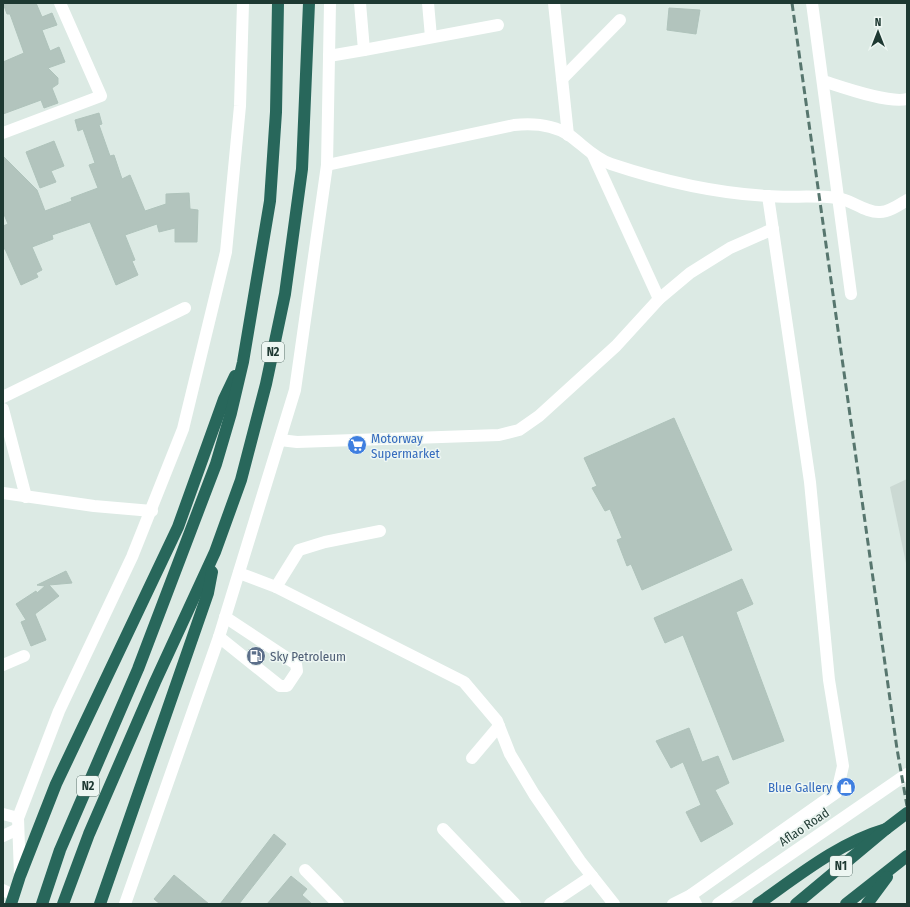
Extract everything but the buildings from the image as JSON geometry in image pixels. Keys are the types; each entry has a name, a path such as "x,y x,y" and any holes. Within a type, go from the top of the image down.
{"highway":[{"name":"N2","path":"42,904 60,850 138,669 216,464 244,362 270,201 276,112 278,3"},
{"name":"N2","path":"63,904 89,834 155,682 216,552 243,473 266,384 285,294 302,169 309,3"},
{"path":"9,896 20,876 56,784 178,527 224,400 232,381 244,362"},
{"path":"100,904 208,593 216,552"},
{"name":"N1","path":"796,904 886,828 907,813"},
{"path":"758,904 827,856 865,835 886,828"},
{"name":"N1","path":"846,904 907,856"},
{"path":"867,904 896,864"}],"street":[{"path":"3,133 101,96 60,3"},
{"path":"20,876 18,824 59,711 132,557 183,429 226,252 240,106 243,3"},
{"path":"125,904 219,637 295,390 327,165 330,3"},
{"path":"360,3 364,50"},
{"path":"428,3 431,37"},
{"path":"554,3 568,135"},
{"path":"812,3 851,294"},
{"path":"562,79 620,20"},
{"path":"329,56 498,25"},
{"path":"823,81 883,98 902,101 907,99"},
{"path":"327,165 514,125 533,123 554,127 568,135 593,155 609,163 658,179 724,192 768,196 838,198 878,212 886,211 907,200"},
{"path":"593,155 659,299"},
{"path":"673,904 693,899 837,792 843,766 829,680 806,448 768,196"},
{"path":"280,440 296,442 499,435 519,430 539,416 616,346 659,299 696,269 730,248 773,229"},
{"path":"3,397 186,308"},
{"path":"3,409 26,497"},
{"path":"3,493 26,497 152,510"},
{"path":"276,587 299,550 325,542 380,531"},
{"path":"239,573 276,587 464,682 497,721 510,754 534,794 592,876 614,904"},
{"path":"219,637 280,686 287,686 297,671 296,664 225,617"},
{"path":"3,665 24,656"},
{"path":"472,758 499,726"},
{"name":"Aflao Road","path":"718,904 907,774"},
{"path":"3,814 18,824"},
{"path":"3,836 18,824"},
{"path":"443,829 515,904"},
{"path":"305,870 338,904"},
{"path":"550,904 592,876"}],"shaded area":[{"path":"907,479 907,568 890,487"}],"railway":[{"path":"792,3 897,749 907,806"}],"place":[{"name":"Motorway Supermarket","path":"357,445"},
{"name":"Sky Petroleum","path":"256,656"},
{"name":"Blue Gallery","path":"846,787"}]}
